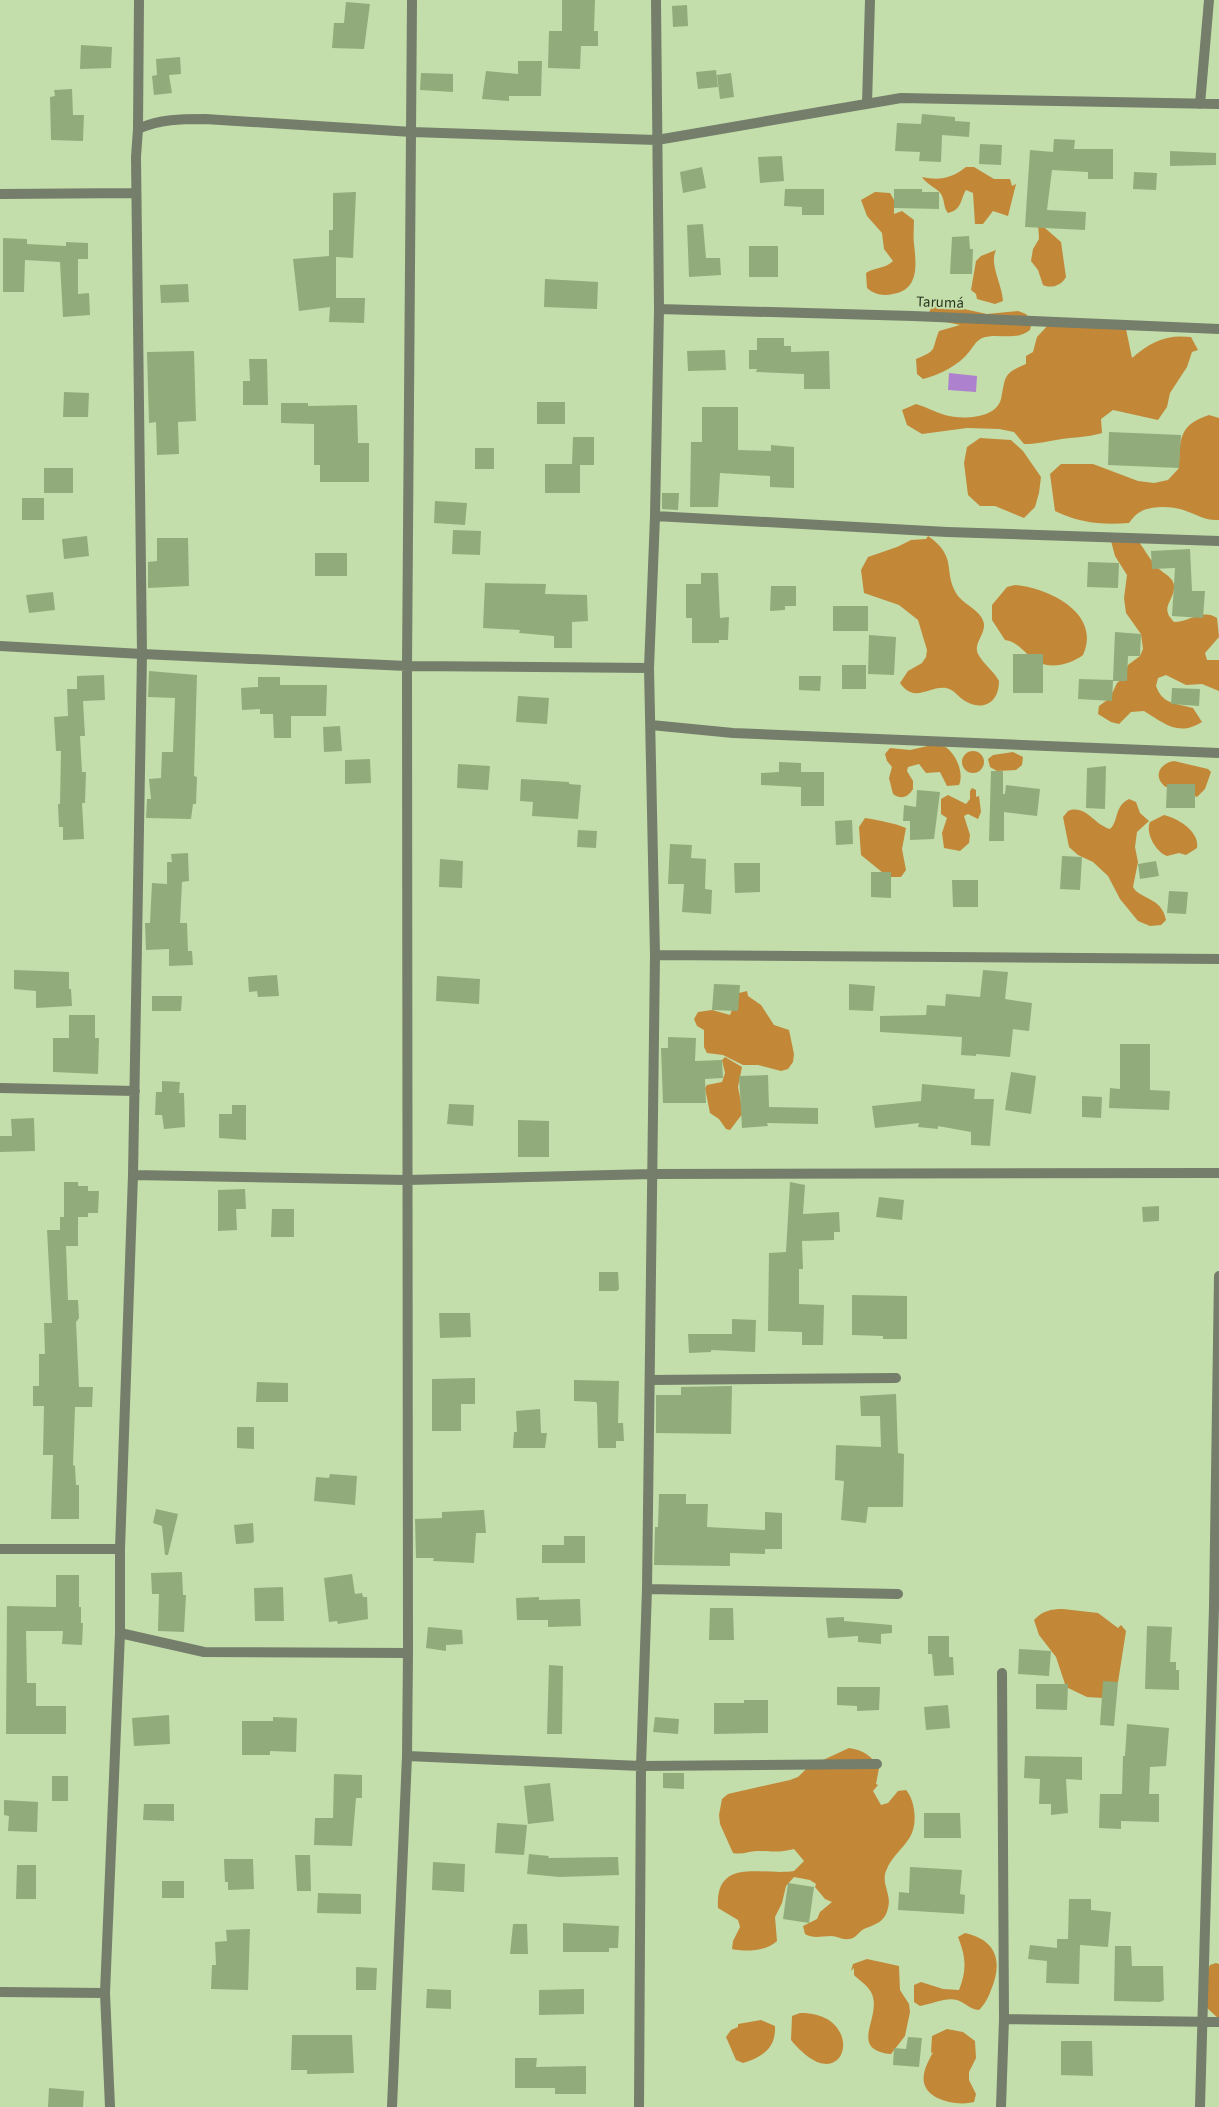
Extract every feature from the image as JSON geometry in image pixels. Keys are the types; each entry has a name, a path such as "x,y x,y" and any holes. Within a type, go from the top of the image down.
{"street":[{"path":"110,2107 105,1993 120,1632 120,1549 133,1175 142,654 136,194 140,0"},
{"path":"392,2107 407,1756 408,1653 407,666 412,0"},
{"path":"639,2107 641,1766 650,1380 655,955 652,725 649,668 655,516 659,309 656,0"},
{"path":"867,104 870,0"},
{"path":"1200,104 1209,0"},
{"path":"138,129 152,122 173,119 205,119 412,132 657,140 901,98 1219,104"},
{"path":"0,194 136,194"},
{"name":"Tarumá","path":"659,309 903,316 1219,329"},
{"path":"655,516 947,532 1219,541"},
{"path":"0,646 407,666 649,668"},
{"path":"652,725 733,733 1219,753"},
{"path":"655,955 1219,959"},
{"path":"0,1088 135,1091"},
{"path":"133,1175 407,1180 652,1174 1219,1173"},
{"path":"1200,2107 1216,1607 1219,1276"},
{"path":"650,1380 896,1378"},
{"path":"0,1548 120,1549"},
{"path":"646,1589 898,1594"},
{"path":"120,1632 204,1652 408,1653"},
{"path":"1001,2107 1004,2019 1002,1673"},
{"path":"407,1756 641,1766 876,1764"},
{"path":"0,1992 105,1993"},
{"path":"1004,2019 1219,2022"}],"shaded area":[{"path":"966,167 974,167 994,179 1010,179 1012,186 1016,184 1008,216 993,211 983,224 975,224 973,193 966,190 956,210 948,213 941,194 922,177 946,178"},
{"path":"875,192 890,193 894,200 894,214 902,211 914,220 915,267 912,281 902,291 889,295 876,294 867,288 866,273 893,261 884,249 882,233 867,216 861,200"},
{"path":"1038,222 1061,242 1066,277 1056,286 1043,285 1038,270 1031,261 1033,249 1039,239"},
{"path":"996,250 994,261 1003,301 995,304 977,299 976,294 971,290 976,261 981,256"},
{"path":"941,304 987,314 1018,311 1026,314 1032,322 1030,330 1024,334 982,338 965,357 954,365 936,375 923,379 917,374 916,359 928,354 933,349 939,331 960,325 932,319 929,312 933,305"},
{"path":"1050,323 1126,329 1132,358 1159,340 1182,336 1191,337 1198,350 1192,352 1187,367 1170,393 1167,407 1158,420 1113,410 1101,419 1102,433 1085,437 1024,444 1014,432 999,429 967,428 922,434 907,425 902,410 916,404 952,417 977,416 992,411 998,406 1001,399 1006,377 1026,364 1026,356 1033,352 1037,337"},
{"path":"949,373 977,376 976,392 948,390"},
{"path":"1209,415 1219,418 1219,520 1206,519 1181,509 1169,507 1150,508 1137,514 1129,523 1119,524 1082,521 1055,511 1050,474 1061,464 1093,464 1138,481 1154,483 1168,480 1179,468 1181,442 1186,429 1199,419"},
{"path":"980,438 1011,440 1023,451 1041,477 1035,507 1024,518 995,506 980,506 968,495 964,463 967,447"},
{"path":"928,536 947,557 952,585 956,593 983,619 984,628 977,647 978,654 999,681 996,695 989,703 984,705 972,704 946,688 922,693 911,692 906,689 900,683 908,671 922,663 926,657 927,650 918,620 899,605 864,593 861,570 868,557 911,540 926,539"},
{"path":"1111,541 1139,542 1155,565 1173,581 1173,594 1167,609 1174,622 1206,614 1217,618 1219,637 1205,653 1207,660 1219,660 1219,691 1202,684 1186,685 1166,675 1158,678 1156,686 1162,697 1166,700 1193,708 1202,722 1186,728 1172,727 1144,711 1131,712 1119,724 1111,722 1098,714 1099,706 1110,698 1117,683 1123,678 1128,665 1140,656 1143,649 1141,634 1126,613 1124,598 1127,575 1115,556"},
{"path":"1015,585 1042,591 1056,597 1079,615 1085,627 1087,640 1083,655 1073,661 1060,665 1042,664 1014,643 1005,640 992,620 992,605 1007,587"},
{"path":"940,745 951,751 959,765 961,776 959,785 947,786 940,772 926,773 919,764 908,767 907,771 913,781 911,792 907,796 902,797 893,794 889,778 892,767 887,761 885,754 890,748 910,750"},
{"path":"973,751 981,754 984,762 981,770 973,773 965,770 962,762 965,754"},
{"path":"1013,752 1023,757 1022,765 1016,770 997,771 990,767 988,759 993,755"},
{"path":"1174,761 1208,769 1211,772 1205,789 1197,797 1174,785 1166,787 1159,779 1162,767"},
{"path":"972,788 976,790 976,797 979,796 981,812 978,819 968,814 964,816 970,835 969,843 960,851 944,848 942,833 947,818 941,814 941,799 948,795 966,804 970,799"},
{"path":"1129,799 1136,802 1140,813 1149,821 1137,832 1135,847 1138,862 1133,887 1164,912 1166,920 1161,925 1150,926 1138,921 1120,899 1108,876 1093,862 1078,855 1069,847 1063,817 1068,811 1080,810 1099,824 1110,829 1115,822 1119,809"},
{"path":"1164,815 1181,822 1191,831 1195,836 1197,848 1186,855 1179,853 1167,856 1159,851 1150,837 1149,826 1150,822"},
{"path":"865,818 906,828 902,849 906,870 901,877 888,877 861,855 859,827"},
{"path":"747,991 748,996 761,1005 774,1025 789,1030 794,1054 793,1062 788,1069 781,1071 758,1065 743,1065 723,1055 707,1053 704,1047 704,1030 697,1026 694,1019 698,1012 712,1010 730,1015 739,993"},
{"path":"725,1057 742,1067 738,1087 743,1113 730,1130 726,1129 719,1119 710,1113 705,1088 707,1085 722,1082 725,1073 722,1060"},
{"path":"1063,1609 1098,1613 1118,1628 1121,1625 1126,1631 1118,1682 1103,1698 1087,1697 1066,1687 1056,1657 1039,1635 1034,1620 1040,1614 1047,1611"},
{"path":"849,1748 867,1754 879,1768 876,1784 878,1785 873,1791 881,1805 888,1803 898,1791 906,1790 912,1800 915,1819 912,1832 886,1871 885,1880 889,1899 887,1913 879,1922 864,1929 852,1938 808,1936 805,1934 803,1926 817,1919 820,1912 832,1902 825,1899 815,1887 816,1884 810,1880 794,1877 786,1886 782,1903 775,1917 777,1941 768,1947 756,1950 732,1949 733,1941 740,1927 738,1920 718,1908 719,1892 724,1881 732,1875 743,1872 794,1871 804,1861 794,1849 733,1853 720,1824 719,1815 722,1799 728,1794 798,1777 808,1767"},
{"path":"965,1933 976,1936 984,1941 994,1954 996,1962 995,1980 989,1996 983,2005 979,2010 953,1999 920,2006 914,2002 914,1985 921,1982 943,1989 959,1990 964,1964 963,1951 958,1937"},
{"path":"867,1959 899,1966 900,1990 909,2004 910,2012 905,2036 891,2054 878,2051 871,2046 868,2039 874,2001 869,1989 854,1975 854,1968 851,1971 853,1964"},
{"path":"1219,1964 1219,2019 1206,2007 1206,1973 1210,1965"},
{"path":"800,2013 822,2017 836,2026 842,2039 842,2051 836,2061 825,2064 810,2058 791,2040 792,2016"},
{"path":"761,2020 775,2026 775,2034 771,2046 757,2058 750,2061 743,2063 736,2060 726,2037 731,2030 738,2027 738,2024"},
{"path":"947,2029 963,2032 975,2041 976,2058 969,2072 969,2080 976,2094 974,2102 958,2103 940,2099 927,2090 924,2083 924,2074 933,2052 931,2053 932,2036"}],"building":[{"path":"562,0 595,0 594,31 598,31 598,46 581,46 580,69 548,68 549,31 562,31"},
{"path":"346,2 370,4 364,49 332,48 334,23 344,23"},
{"path":"687,5 688,26 673,27 672,6"},
{"path":"81,45 112,47 111,68 80,69"},
{"path":"180,57 181,74 169,75 172,93 154,95 152,76 157,75 156,59"},
{"path":"518,61 542,61 541,96 509,96 509,101 482,99 486,71 518,74"},
{"path":"716,70 718,87 698,89 696,72"},
{"path":"421,73 453,74 453,92 420,90"},
{"path":"731,73 734,97 720,99 717,75"},
{"path":"72,89 73,115 84,115 83,141 51,140 50,97 55,96 54,90"},
{"path":"922,114 955,117 955,121 970,122 969,137 942,135 941,162 919,161 920,152 895,151 897,123 921,124"},
{"path":"1054,139 1075,140 1074,149 1113,149 1113,179 1088,179 1088,172 1052,170 1047,210 1086,212 1085,230 1025,227 1030,150 1053,152"},
{"path":"980,144 1002,145 1001,165 979,164"},
{"path":"1170,151 1216,153 1216,165 1170,166"},
{"path":"782,156 784,181 760,183 758,157"},
{"path":"702,167 706,188 683,193 680,172"},
{"path":"1134,172 1157,173 1156,190 1133,189"},
{"path":"785,189 824,189 824,215 802,215 802,207 784,206"},
{"path":"894,189 922,189 922,192 939,192 939,209 894,208"},
{"path":"356,192 353,258 336,257 336,298 365,298 364,323 329,322 330,307 299,311 293,259 329,256 329,230 333,230 333,193"},
{"path":"703,224 706,258 720,258 721,275 689,277 687,225"},
{"path":"969,236 970,249 973,249 972,274 950,274 952,237"},
{"path":"3,238 27,239 27,244 66,246 66,242 88,243 88,259 78,259 78,294 89,293 90,315 63,317 60,262 25,260 24,292 3,292"},
{"path":"749,246 778,246 778,277 749,277"},
{"path":"545,279 598,282 597,309 544,307"},
{"path":"188,284 189,302 161,303 160,285"},
{"path":"757,338 784,338 784,346 791,346 791,352 829,351 830,389 804,389 804,374 756,372 757,369 749,369 749,350 757,350"},
{"path":"725,350 726,370 688,371 687,351"},
{"path":"194,351 196,421 178,422 179,454 157,455 156,422 149,423 147,352"},
{"path":"249,359 267,359 268,405 243,405 243,381 250,381"},
{"path":"64,392 89,393 88,417 63,417"},
{"path":"537,402 565,402 565,424 537,424"},
{"path":"281,403 308,403 308,406 357,405 358,443 369,443 369,482 320,482 320,465 314,465 314,424 281,423"},
{"path":"702,407 738,407 738,450 771,451 771,445 794,447 794,488 770,487 770,476 720,473 718,507 690,507 691,442 702,442"},
{"path":"1109,432 1181,435 1179,468 1108,465"},
{"path":"573,437 594,437 594,465 580,465 580,493 545,493 545,464 572,464"},
{"path":"475,448 494,448 494,469 475,469"},
{"path":"44,468 73,468 73,493 44,493"},
{"path":"662,493 679,493 678,510 662,509"},
{"path":"22,498 44,498 44,520 22,520"},
{"path":"435,501 467,503 465,525 434,523"},
{"path":"453,530 481,531 480,555 452,554"},
{"path":"87,536 89,556 64,559 62,539"},
{"path":"157,538 188,538 189,586 148,588 148,562 157,561"},
{"path":"1190,549 1192,591 1205,591 1203,618 1172,616 1175,568 1152,569 1151,551"},
{"path":"315,553 347,553 347,576 315,576"},
{"path":"1088,562 1119,563 1118,588 1087,587"},
{"path":"701,573 718,573 720,618 729,617 728,640 719,640 719,643 692,643 692,618 686,618 686,584 701,584"},
{"path":"485,583 546,584 545,594 587,595 588,621 572,622 572,648 554,648 554,636 519,633 520,630 483,628"},
{"path":"771,586 796,586 796,606 785,606 785,610 770,611"},
{"path":"53,592 55,610 29,613 26,595"},
{"path":"833,606 868,606 868,631 833,631"},
{"path":"1115,632 1141,634 1140,656 1128,656 1127,681 1113,681 1112,701 1078,699 1079,679 1113,680"},
{"path":"869,635 896,637 894,675 868,674"},
{"path":"1013,654 1043,654 1043,693 1013,693"},
{"path":"842,665 866,665 866,689 842,689"},
{"path":"149,671 197,675 194,776 197,777 196,804 193,804 191,819 146,818 147,799 151,799 149,779 161,778 162,752 173,752 175,698 148,697"},
{"path":"104,675 105,700 83,701 85,736 80,736 82,772 86,772 85,803 82,803 84,839 63,840 63,827 59,827 58,804 60,804 61,751 56,751 54,717 68,716 67,689 77,689 77,676"},
{"path":"799,676 821,676 820,691 799,690"},
{"path":"258,677 280,677 280,685 327,685 326,716 291,716 291,738 274,738 273,714 260,714 260,709 242,710 241,688 258,687"},
{"path":"1172,688 1200,689 1199,706 1171,704"},
{"path":"518,696 549,698 547,724 516,722"},
{"path":"340,726 342,751 324,752 323,727"},
{"path":"370,759 371,783 345,784 345,760"},
{"path":"779,762 801,763 801,772 824,772 824,806 801,806 801,787 761,785 761,773 779,772"},
{"path":"458,764 490,766 488,790 457,788"},
{"path":"1106,766 1105,809 1086,808 1087,768"},
{"path":"991,771 1003,771 1003,794 1005,794 1006,785 1040,789 1037,816 1004,812 1004,841 989,841"},
{"path":"521,779 569,782 569,784 581,785 578,819 532,816 533,802 520,801"},
{"path":"1167,784 1195,784 1195,808 1166,808"},
{"path":"917,790 940,792 934,839 910,840 910,821 903,821 904,805 916,807"},
{"path":"852,820 853,844 836,845 835,821"},
{"path":"578,830 597,831 596,848 577,847"},
{"path":"670,844 692,845 691,858 706,859 705,889 712,890 711,914 682,912 684,884 668,884"},
{"path":"188,853 189,881 182,882 180,923 187,923 188,951 192,951 193,965 169,966 169,949 146,950 145,923 150,923 152,883 167,884 167,862 172,862 171,854"},
{"path":"1062,856 1082,857 1080,890 1060,889"},
{"path":"440,859 463,861 462,888 439,887"},
{"path":"1156,861 1159,876 1140,879 1138,864"},
{"path":"734,863 760,863 760,892 735,893"},
{"path":"871,872 891,872 891,898 871,897"},
{"path":"952,880 978,880 978,907 953,907"},
{"path":"1169,891 1188,892 1186,914 1167,913"},
{"path":"14,970 69,972 72,1006 36,1008 36,991 14,989"},
{"path":"983,970 1008,972 1005,999 1032,1003 1029,1031 1013,1029 1010,1057 976,1054 976,1056 961,1055 962,1037 880,1032 880,1016 926,1015 927,1005 945,1006 946,994 980,997"},
{"path":"277,975 279,996 258,997 257,991 249,992 248,977"},
{"path":"437,976 480,979 479,1004 436,1001"},
{"path":"714,984 740,985 738,1011 712,1010"},
{"path":"849,984 875,986 873,1011 849,1010"},
{"path":"152,996 182,996 181,1011 152,1011"},
{"path":"69,1015 95,1015 95,1038 99,1038 98,1074 53,1072 53,1038 69,1038"},
{"path":"668,1037 696,1038 695,1061 722,1060 723,1078 705,1079 706,1103 663,1103 661,1048 668,1048"},
{"path":"1120,1044 1150,1044 1150,1090 1170,1091 1169,1110 1109,1108 1110,1088 1120,1089"},
{"path":"1011,1072 1036,1076 1031,1114 1005,1110"},
{"path":"768,1075 769,1107 818,1108 818,1124 767,1123 768,1126 742,1128 739,1076"},
{"path":"162,1081 180,1082 179,1093 184,1093 185,1127 164,1129 162,1115 155,1115 156,1092 162,1092"},
{"path":"922,1084 975,1089 974,1099 994,1099 990,1146 971,1145 971,1132 938,1126 938,1129 918,1127 919,1123 875,1128 872,1106 921,1101"},
{"path":"1082,1096 1102,1097 1101,1118 1082,1117"},
{"path":"449,1104 474,1105 473,1126 447,1124"},
{"path":"232,1105 246,1105 246,1140 219,1138 219,1114 232,1114"},
{"path":"34,1118 35,1151 0,1152 0,1136 12,1136 11,1119"},
{"path":"518,1120 549,1121 549,1157 518,1157"},
{"path":"64,1182 78,1182 78,1186 88,1186 88,1191 99,1191 98,1213 88,1213 88,1217 78,1217 78,1246 66,1246 68,1300 78,1300 79,1318 76,1322 79,1387 93,1387 92,1407 75,1407 73,1465 75,1466 76,1485 79,1485 79,1519 51,1519 53,1455 43,1455 44,1406 33,1406 33,1386 39,1386 39,1354 45,1354 44,1323 52,1323 47,1230 60,1230 60,1217 64,1217"},
{"path":"790,1182 805,1185 803,1214 839,1212 840,1232 834,1232 834,1240 802,1241 803,1269 799,1269 799,1304 824,1305 823,1345 802,1345 802,1332 768,1331 769,1253 786,1252"},
{"path":"245,1189 246,1209 236,1209 237,1230 218,1231 218,1190"},
{"path":"879,1197 904,1200 902,1220 876,1217"},
{"path":"1159,1206 1159,1221 1143,1222 1142,1207"},
{"path":"272,1209 294,1209 294,1237 271,1237"},
{"path":"599,1272 618,1272 619,1289 617,1291 599,1291"},
{"path":"852,1295 907,1296 907,1339 883,1339 883,1336 852,1335"},
{"path":"439,1313 470,1313 471,1337 440,1338"},
{"path":"732,1319 756,1320 755,1352 711,1350 711,1352 689,1353 688,1334 732,1334"},
{"path":"475,1378 475,1404 461,1404 461,1431 432,1431 432,1379"},
{"path":"574,1380 619,1381 618,1423 623,1423 624,1441 616,1441 616,1448 598,1448 597,1404 596,1402 574,1401"},
{"path":"257,1382 288,1383 288,1402 256,1402"},
{"path":"732,1386 731,1434 656,1433 656,1395 681,1395 681,1387"},
{"path":"896,1394 898,1453 904,1454 903,1507 868,1507 866,1523 841,1520 844,1481 835,1480 836,1445 881,1447 880,1416 861,1416 860,1396"},
{"path":"540,1409 541,1433 547,1433 545,1448 513,1448 514,1432 517,1432 516,1411"},
{"path":"237,1427 254,1427 254,1449 237,1448"},
{"path":"330,1474 357,1476 355,1505 314,1501 316,1477 329,1478"},
{"path":"659,1494 686,1494 686,1504 708,1504 707,1527 765,1530 765,1512 782,1513 782,1549 765,1549 765,1554 730,1553 730,1566 654,1565 655,1527 658,1527"},
{"path":"156,1509 178,1514 168,1555 165,1555 162,1526 153,1523"},
{"path":"484,1510 486,1533 476,1533 474,1563 433,1561 434,1558 416,1558 415,1519 442,1518 442,1512"},
{"path":"253,1523 254,1541 252,1543 236,1544 234,1525"},
{"path":"564,1536 585,1536 585,1563 542,1563 542,1545 564,1545"},
{"path":"182,1572 183,1595 186,1595 184,1632 158,1631 159,1594 152,1594 151,1573"},
{"path":"352,1574 355,1594 362,1593 363,1597 367,1597 368,1619 338,1624 337,1621 329,1622 324,1578"},
{"path":"56,1575 79,1575 79,1607 81,1607 81,1623 83,1623 82,1645 62,1644 63,1631 26,1631 27,1683 36,1683 36,1706 66,1706 66,1734 6,1734 7,1606 56,1607"},
{"path":"283,1587 284,1621 255,1621 254,1588"},
{"path":"539,1597 539,1600 580,1599 581,1626 548,1627 548,1620 517,1620 516,1598"},
{"path":"710,1608 733,1608 734,1640 709,1640"},
{"path":"844,1617 844,1621 892,1625 892,1633 881,1634 881,1644 858,1642 858,1636 828,1638 826,1618"},
{"path":"1147,1626 1172,1627 1170,1662 1176,1662 1176,1670 1179,1670 1179,1690 1145,1689"},
{"path":"428,1627 462,1630 463,1644 446,1645 446,1651 426,1648"},
{"path":"928,1636 949,1636 949,1657 953,1657 954,1675 934,1676 932,1654 928,1654"},
{"path":"1019,1649 1051,1651 1049,1676 1018,1674"},
{"path":"549,1665 563,1666 562,1734 547,1734"},
{"path":"1103,1681 1118,1682 1114,1726 1100,1725"},
{"path":"1036,1684 1068,1684 1067,1710 1036,1709"},
{"path":"837,1687 880,1687 879,1710 857,1711 857,1706 837,1705"},
{"path":"744,1700 768,1700 768,1733 714,1734 714,1703 744,1703"},
{"path":"948,1705 950,1728 926,1730 924,1707"},
{"path":"169,1715 170,1744 134,1746 132,1718"},
{"path":"273,1717 297,1718 296,1752 270,1751 270,1755 242,1755 242,1721 273,1721"},
{"path":"655,1717 679,1719 678,1734 653,1732"},
{"path":"1127,1724 1169,1728 1166,1766 1150,1767 1149,1794 1159,1794 1159,1822 1121,1821 1121,1829 1099,1828 1100,1794 1122,1794 1123,1756 1125,1756"},
{"path":"1025,1756 1082,1757 1082,1780 1066,1779 1068,1813 1051,1815 1051,1804 1039,1804 1040,1779 1024,1778"},
{"path":"663,1773 684,1773 684,1789 663,1788"},
{"path":"334,1774 362,1775 362,1798 356,1798 352,1846 314,1845 315,1818 333,1818"},
{"path":"52,1776 68,1776 68,1801 52,1801"},
{"path":"550,1783 554,1821 528,1824 524,1786"},
{"path":"4,1800 38,1802 37,1832 8,1831 9,1816 4,1815"},
{"path":"144,1804 174,1804 174,1821 143,1820"},
{"path":"924,1813 960,1813 961,1838 924,1838"},
{"path":"497,1823 527,1825 524,1855 495,1853"},
{"path":"529,1854 549,1856 548,1858 618,1857 619,1875 560,1877 527,1874"},
{"path":"295,1855 310,1855 311,1891 297,1891"},
{"path":"224,1859 253,1859 254,1889 228,1890 228,1882 225,1882"},
{"path":"433,1862 465,1864 464,1892 432,1890"},
{"path":"17,1865 36,1865 36,1899 16,1899"},
{"path":"910,1867 962,1870 960,1894 965,1895 964,1914 898,1910 899,1892 909,1893"},
{"path":"162,1881 184,1881 184,1898 162,1898"},
{"path":"788,1883 814,1887 809,1923 783,1919"},
{"path":"318,1893 361,1894 361,1914 317,1913"},
{"path":"1069,1899 1091,1899 1091,1910 1111,1912 1108,1947 1080,1945 1079,1984 1046,1983 1047,1961 1028,1959 1030,1945 1057,1948 1057,1939 1068,1939"},
{"path":"563,1923 619,1926 618,1948 609,1948 609,1952 563,1952"},
{"path":"513,1924 527,1924 528,1954 510,1954"},
{"path":"250,1929 248,1990 211,1989 212,1965 216,1965 215,1942 227,1941 226,1930"},
{"path":"1115,1946 1131,1946 1132,1966 1163,1966 1164,2000 1160,2002 1114,2001"},
{"path":"356,1967 377,1968 376,1990 356,1990"},
{"path":"427,1989 451,1990 451,2009 426,2008"},
{"path":"584,1989 584,2014 539,2015 539,1990"},
{"path":"292,2035 352,2035 354,2073 307,2074 307,2070 291,2070"},
{"path":"908,2037 922,2038 919,2067 893,2065 894,2048 906,2049"},
{"path":"1061,2041 1092,2041 1093,2076 1061,2075"},
{"path":"515,2058 537,2058 536,2067 586,2066 586,2094 555,2094 555,2088 515,2088"},
{"path":"49,2088 84,2091 83,2107 48,2107"}]}
